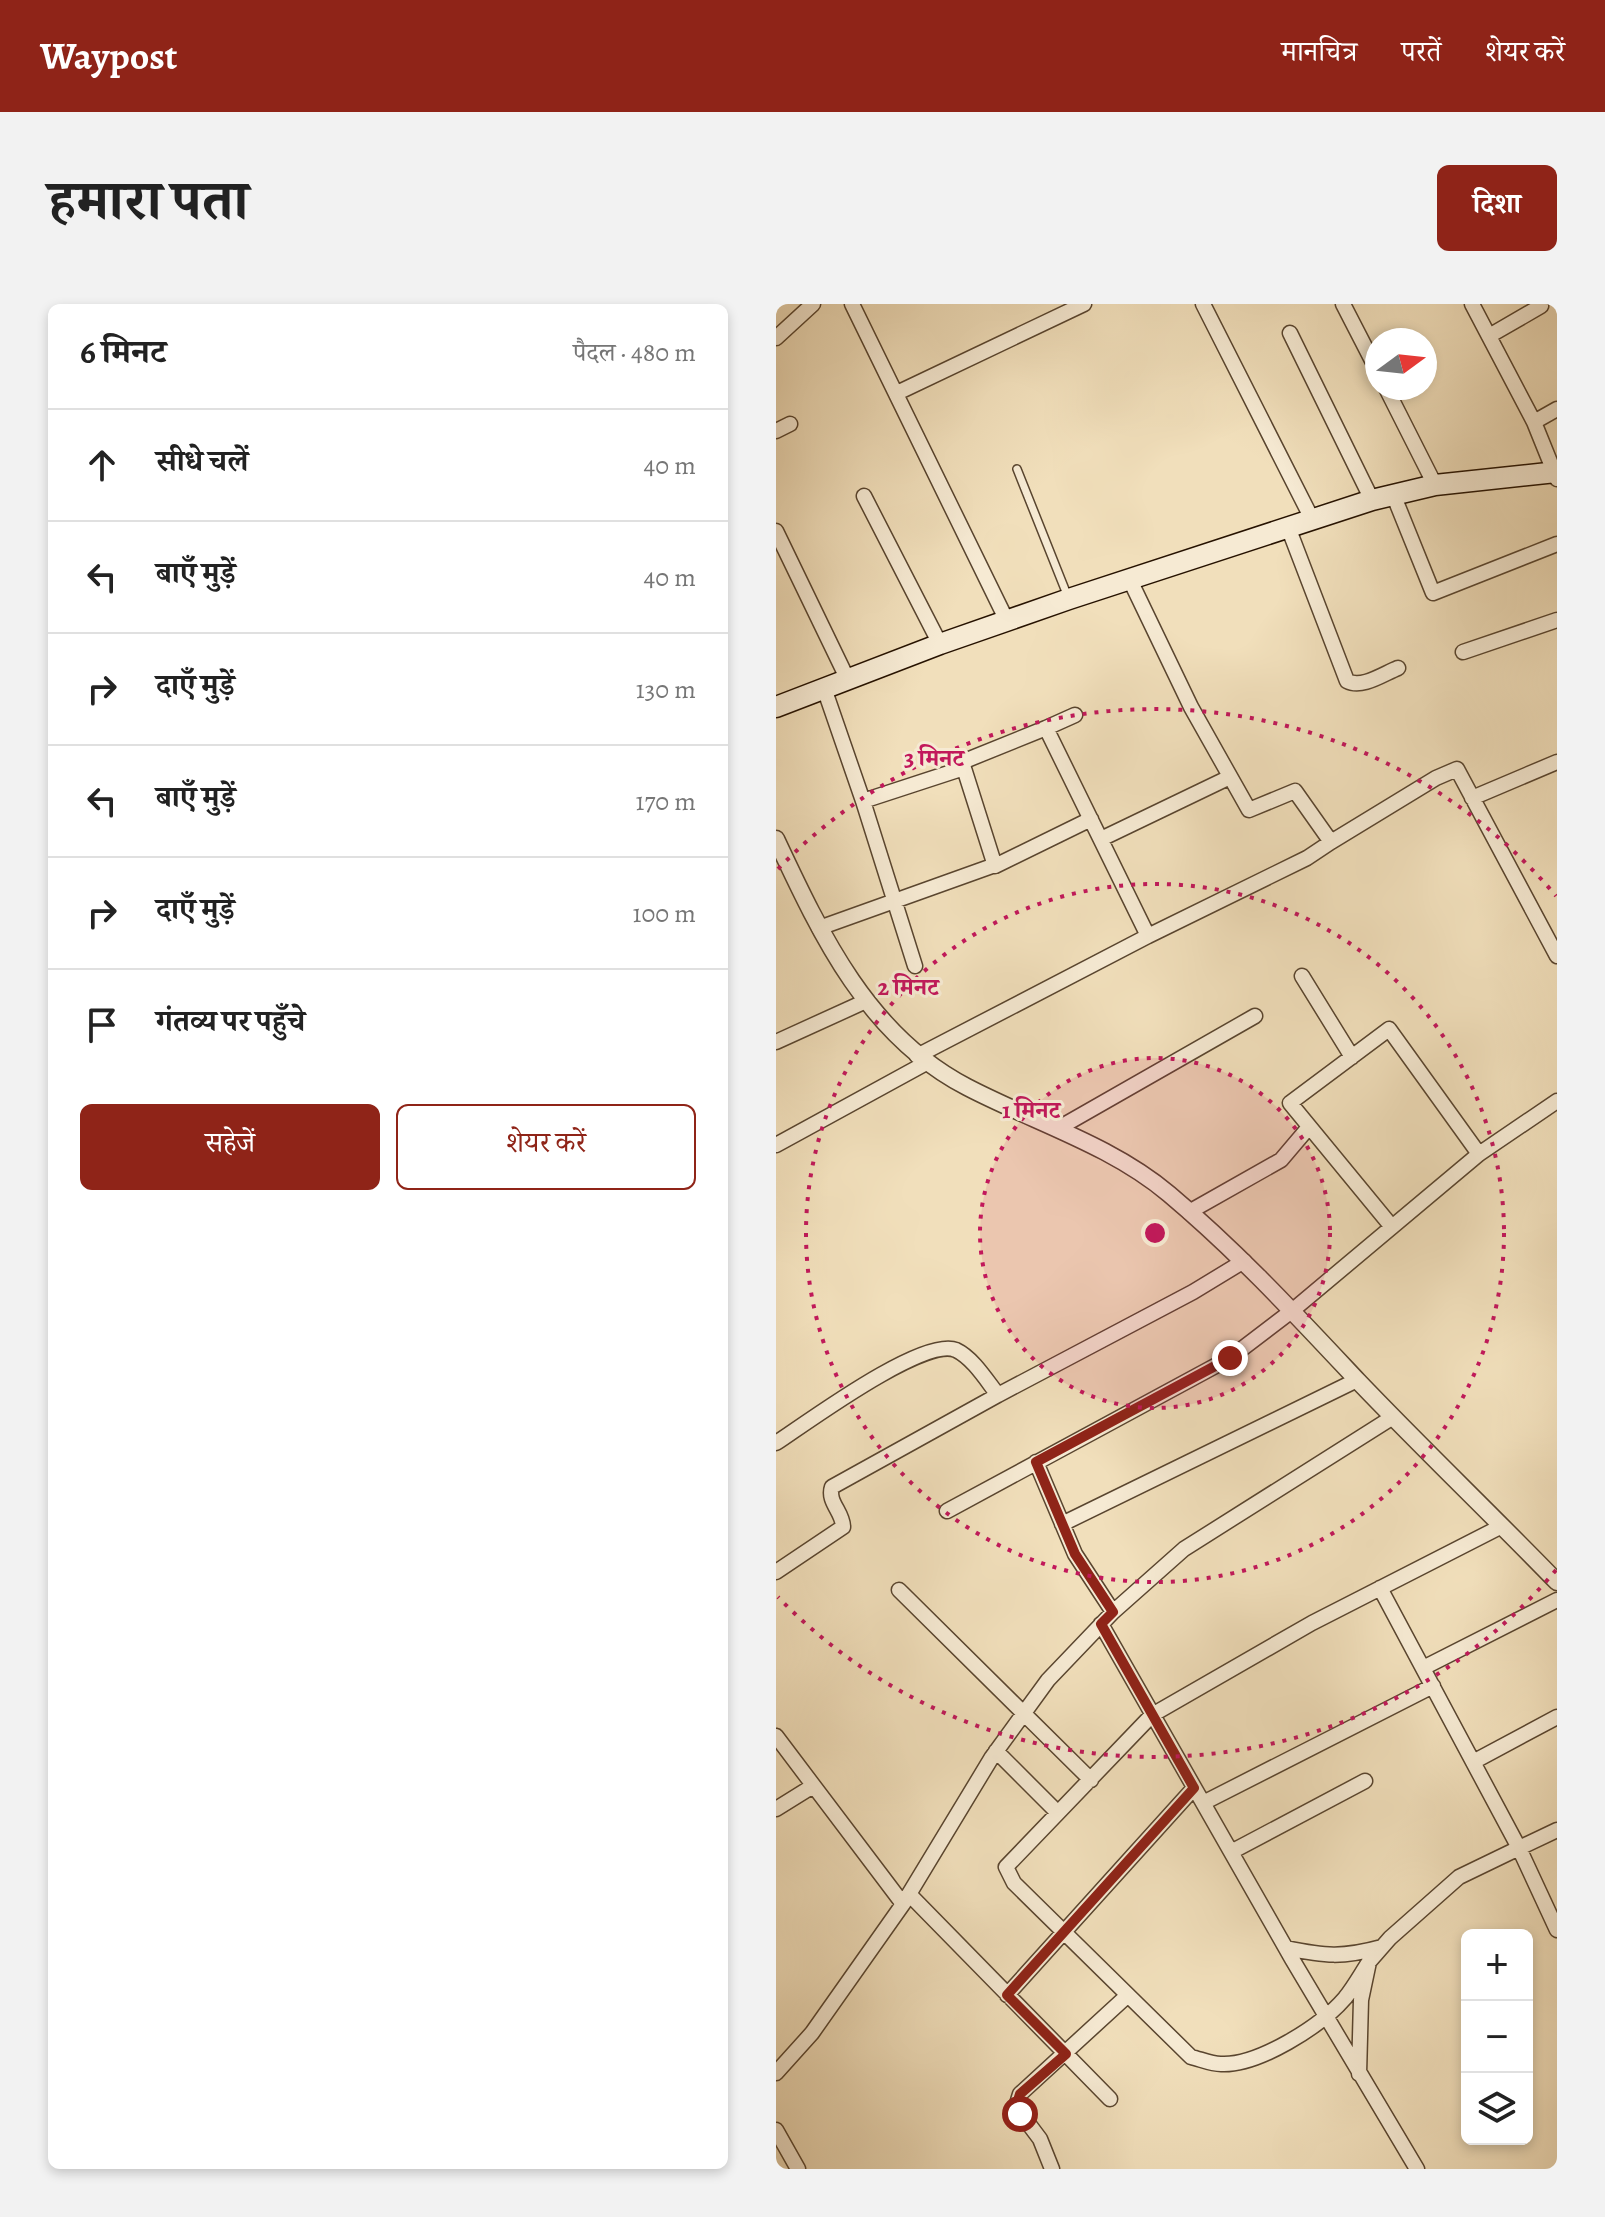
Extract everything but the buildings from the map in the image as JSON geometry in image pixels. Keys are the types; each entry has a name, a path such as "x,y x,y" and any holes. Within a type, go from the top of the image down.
{"main road":[{"path":"776,707 847,678 1069,599 1372,500 1435,485 1556,474"}],"street":[{"path":"776,338 813,304"},
{"path":"852,304 1007,621"},
{"path":"897,393 1084,304"},
{"path":"1203,304 1312,519"},
{"path":"1343,304 1365,347"},
{"path":"1472,304 1534,422 1556,474"},
{"path":"1489,336 1541,306"},
{"path":"1290,333 1372,500"},
{"path":"1392,400 1435,485"},
{"path":"1534,422 1557,409"},
{"path":"776,431 790,424"},
{"path":"1393,494 1433,593 1557,544"},
{"path":"864,496 940,644"},
{"path":"1288,527 1347,681 1360,683 1398,668"},
{"path":"776,531 847,678"},
{"path":"1130,580 1191,707 1249,810 1295,791 1331,842"},
{"path":"1463,652 1557,620"},
{"path":"824,688 915,966"},
{"path":"995,865 962,762 1075,715"},
{"path":"1046,728 1148,936"},
{"path":"1472,798 1557,762"},
{"path":"863,801 964,768"},
{"path":"776,1145 922,1060 1148,936 1307,858 1455,769 1459,771 1552,933 1557,956"},
{"path":"1101,839 1230,777"},
{"path":"819,928 995,865 1091,819"},
{"path":"776,839 840,965 866,1001 922,1060 966,1087 1057,1129 1143,1175 1189,1212 1293,1310 1357,1380 1557,1582"},
{"path":"1302,976 1352,1057"},
{"path":"776,1042 866,1001"},
{"path":"1057,1129 1255,1016"},
{"path":"1392,1227 1290,1103 1389,1029 1479,1154"},
{"path":"947,1511 1230,1358 1293,1310 1479,1154 1557,1101"},
{"path":"1189,1212 1281,1160 1309,1127"},
{"path":"776,1572 843,1527 831,1498 832,1487 1193,1292 1244,1261"},
{"path":"776,1443 867,1381 910,1360 942,1349 954,1349 968,1359 998,1395"},
{"path":"1062,1524 1357,1380"},
{"path":"776,2073 812,2033 906,1899 996,1751 1048,1680 1113,1612 1184,1549 1393,1417"},
{"path":"1036,1462 1075,1554 1113,1612"},
{"path":"1502,1526 1312,1623 1152,1715 1006,1867 1014,1883 1191,2057 1221,2064 1244,2061 1282,2045 1326,2017 1345,1998 1382,1947 1459,1877 1557,1830"},
{"path":"1380,1588 1519,1848 1557,1930"},
{"path":"899,1590 1091,1780"},
{"path":"1423,1668 1557,1600"},
{"path":"1101,1624 1359,2075 1417,2169"},
{"path":"1203,1803 1433,1686"},
{"path":"1473,1762 1557,1717"},
{"path":"776,1736 906,1899 1110,2099"},
{"path":"996,1751 1058,1813"},
{"path":"1231,1852 1365,1781"},
{"path":"776,1809 813,1786"},
{"path":"1007,1995 1194,1788"},
{"path":"1286,1948 1322,1955 1350,1956 1382,1947"},
{"path":"1359,2075 1361,2000 1369,1962"},
{"path":"1052,2169 1040,2139 1016,2107 1020,2094 1128,1995"},
{"path":"776,2130 798,2169"}],"lane":[{"path":"1017,469 1069,599"}],"route":[{"path":"1020,2114 1016,2107 1020,2094 1066,2054 1007,1995 1194,1788 1101,1624 1113,1612 1075,1554 1036,1462 1230,1358"}]}
